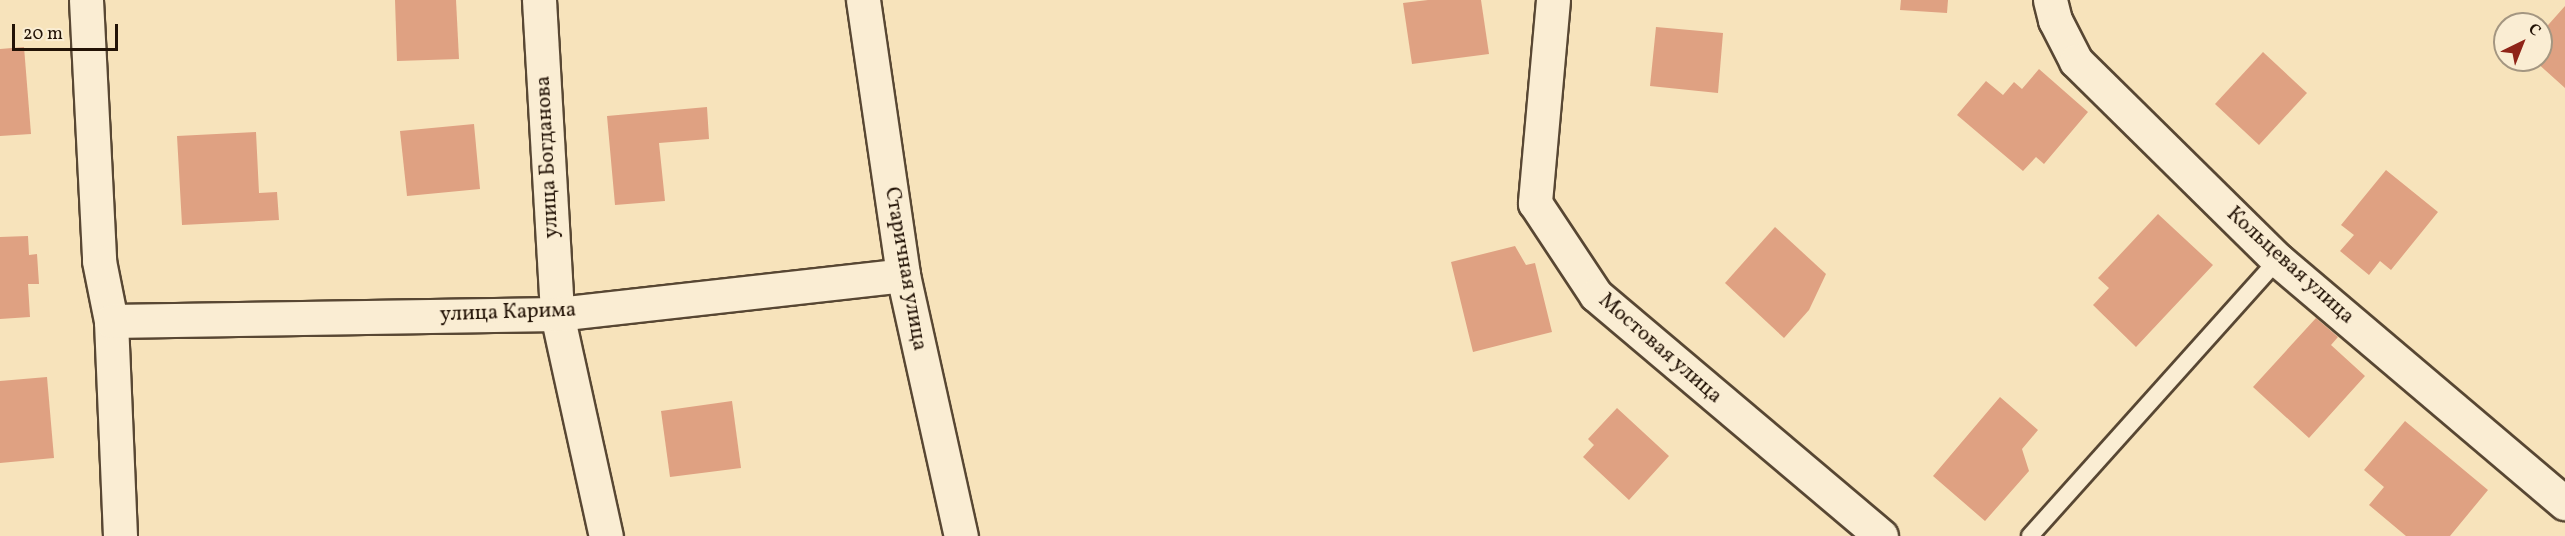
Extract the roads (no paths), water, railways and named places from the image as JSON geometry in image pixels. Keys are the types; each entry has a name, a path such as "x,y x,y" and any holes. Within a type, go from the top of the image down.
{"street":[{"path":"86,0 99,261 111,321 120,536"},
{"name":"улица Богданова","path":"539,0 557,314 606,536"},
{"name":"Старичная улица","path":"862,0 903,275 961,536"},
{"name":"Мостовая улица","path":"1553,0 1535,203 1596,296 1881,536"},
{"name":"Кольцевая улица","path":"2050,0 2055,20 2076,61 2278,260 2565,503"},
{"name":"улица Карима","path":"111,321 557,314 903,275"}],"lane":[{"path":"2030,536 2278,260"}]}
